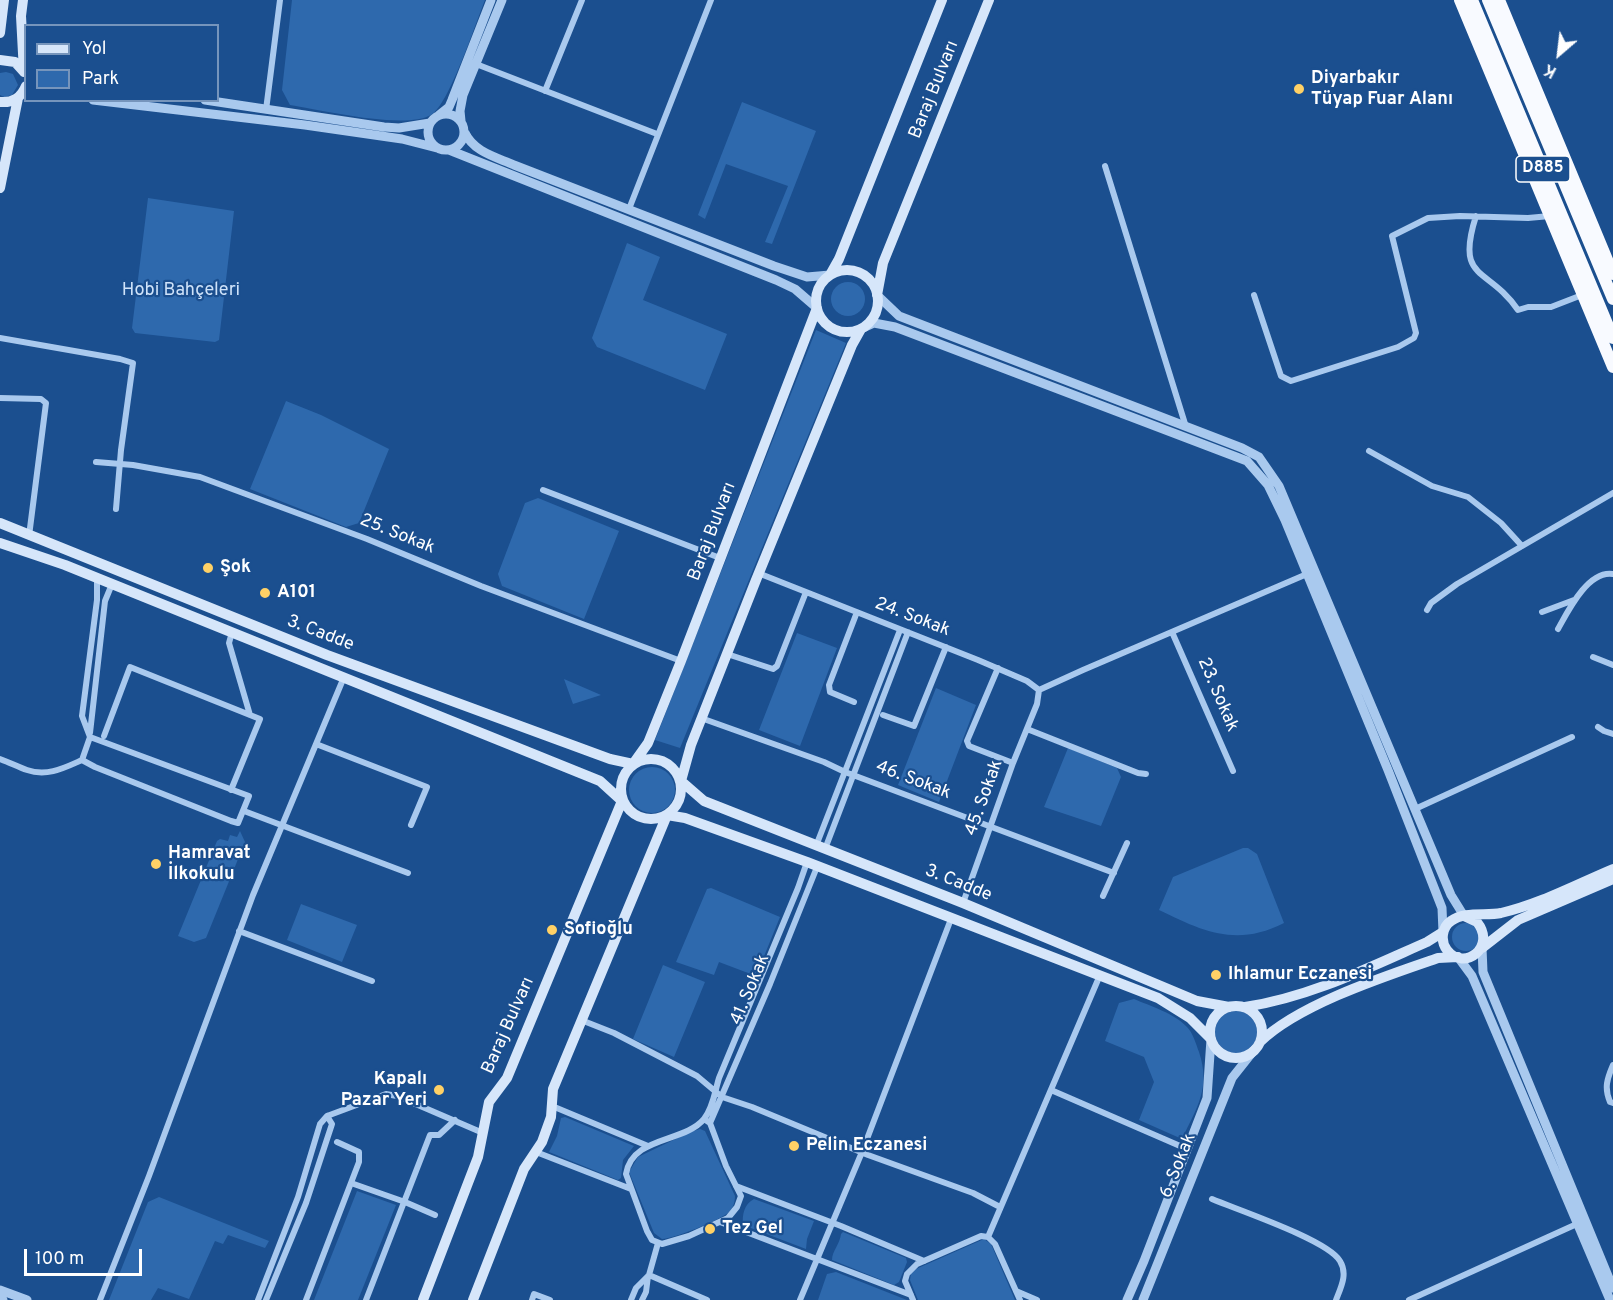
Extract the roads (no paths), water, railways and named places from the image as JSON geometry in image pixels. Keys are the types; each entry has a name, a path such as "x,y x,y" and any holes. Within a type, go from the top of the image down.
{"highway":[{"path":"1460,0 1613,367"},
{"name":"D885","path":"1472,0 1613,339"},
{"name":"D885","path":"1488,0 1613,299"},
{"path":"1499,0 1613,274"}],"main road":[{"path":"0,33 4,0"},
{"path":"23,0 21,16 24,60"},
{"name":"Baraj Bulvarı","path":"831,275 880,159 942,0"},
{"name":"Baraj Bulvarı","path":"877,295 883,263 989,0"},
{"path":"0,60 15,62 24,73"},
{"path":"0,102 13,101 23,92"},
{"path":"0,188 23,92"},
{"path":"840,271 859,273 874,286 877,295 877,305 869,323 852,332 834,329 826,324 817,308 818,289 831,275 840,271"},
{"name":"Baraj Bulvarı","path":"633,764 648,743 817,308"},
{"path":"681,781 670,765 661,760 652,758 642,760 633,764 626,771 621,781 622,801 628,810 637,816 657,819 674,809 679,800 681,781 701,718 758,573 861,328"},
{"name":"3. Cadde","path":"0,524 327,655 610,759 633,764"},
{"name":"3. Cadde","path":"0,543 97,578 600,781 622,801"},
{"name":"3. Cadde","path":"681,781 704,801 963,903 1197,1001 1229,1007"},
{"name":"Baraj Bulvarı","path":"423,1300 478,1157 489,1102 507,1078 622,801"},
{"path":"473,1300 524,1169 545,1134 551,1117 553,1089 667,815"},
{"name":"3. Cadde","path":"667,815 695,822 812,864 1158,998 1190,1018 1211,1040"},
{"path":"1613,869 1532,903 1500,913 1464,916 1451,921 1443,932 1427,942 1301,995 1275,1003 1229,1007 1221,1010 1211,1023 1211,1040 1220,1052 1227,1056 1242,1057 1285,1022 1313,1007 1438,958 1471,956 1518,920 1613,879"},
{"path":"1464,916 1471,918 1482,927 1484,934 1482,948"},
{"path":"1443,932 1444,945 1447,950 1458,957"},
{"path":"1245,1007 1252,1011 1262,1026 1258,1046"}],"street":[{"path":"266,110 280,0"},
{"path":"217,102 384,127 399,128 430,123 449,107 453,100 491,0"},
{"path":"502,0 463,95 460,111 465,133 471,144 478,150 794,273 807,277 831,275"},
{"path":"545,91 582,0"},
{"path":"629,209 711,0"},
{"path":"476,64 657,134"},
{"path":"110,102 305,125 402,139 449,150 776,280 795,289 817,308"},
{"path":"439,115 451,114 461,121"},
{"path":"430,123 428,134 432,144 437,148"},
{"path":"449,150 460,144 465,133"},
{"path":"1105,166 1186,427"},
{"path":"1476,216 1469,248 1472,265 1479,274 1507,295 1518,310 1528,307 1551,307 1582,295"},
{"path":"1254,295 1281,376 1291,381 1410,342 1416,333 1392,236 1428,218 1550,216"},
{"path":"877,295 899,316 1242,448 1259,457 1279,486 1451,895 1464,916"},
{"path":"861,328 874,323 895,327 1247,461 1268,485 1307,574 1442,908 1443,932"},
{"path":"0,338 132,363 116,509"},
{"path":"0,398 41,399 46,403 29,537"},
{"path":"1369,451 1432,486 1468,496 1501,522 1522,546"},
{"name":"25. Sokak","path":"96,462 120,463 200,477 681,661"},
{"path":"543,490 720,558"},
{"path":"1427,610 1431,603 1457,584 1613,493"},
{"name":"24. Sokak","path":"758,573 998,668 1028,681 1039,690"},
{"path":"1039,690 1307,574"},
{"path":"1558,629 1583,589 1600,575 1613,574"},
{"path":"82,760 119,777 238,823 249,796 90,737 82,716 97,600 97,578"},
{"path":"0,759 25,770 45,773 59,770 82,760 90,737 105,601 112,584"},
{"path":"727,654 772,669 777,666 806,592"},
{"path":"1542,612 1575,600"},
{"path":"854,702 830,692 829,685 857,612"},
{"path":"821,847 845,772 900,630"},
{"path":"232,632 229,642 250,715"},
{"path":"821,847 854,775 908,632"},
{"name":"23. Sokak","path":"1172,632 1233,771"},
{"path":"884,714 914,726 946,647"},
{"path":"1593,657 1613,665"},
{"path":"105,736 130,667 260,719 231,790"},
{"path":"998,668 967,741 969,746 1013,763"},
{"path":"100,1300 149,1176 239,931 344,677"},
{"name":"45. Sokak","path":"963,903 989,827 1037,704 1039,690"},
{"name":"46. Sokak","path":"701,718 824,762 845,772 1114,873"},
{"path":"1598,727 1613,734"},
{"path":"1027,729 1138,773 1146,774"},
{"path":"1415,810 1572,737"},
{"path":"316,744 427,786 411,825"},
{"path":"244,811 408,873"},
{"path":"1103,897 1127,843"},
{"name":"41. Sokak","path":"707,1121 716,1090 798,888 812,864"},
{"name":"41. Sokak","path":"707,1121 722,1097 812,864"},
{"path":"800,1300 862,1152 951,919"},
{"path":"239,931 372,981"},
{"path":"1482,948 1483,972 1610,1300"},
{"path":"1458,957 1472,976 1581,1222 1613,1288"},
{"path":"988,1237 1100,975"},
{"path":"581,1020 614,1033 697,1076 722,1097 973,1193 1000,1207"},
{"name":"6. Sokak","path":"1127,1300 1207,1098 1211,1040"},
{"name":"6. Sokak","path":"1143,1300 1232,1078 1258,1046"},
{"path":"1613,1065 1607,1080 1606,1093 1610,1102 1613,1103"},
{"path":"1051,1090 1187,1149"},
{"path":"258,1300 298,1197 320,1124 327,1116 386,1094 397,1096 483,1133"},
{"path":"552,1105 648,1146"},
{"path":"266,1300 310,1191 332,1124 327,1116"},
{"path":"366,1300 430,1135 439,1135 455,1120"},
{"path":"707,1121 741,1196 737,1207 728,1218 720,1222 688,1236 662,1244 658,1243 652,1240 647,1231 626,1174 627,1164 631,1157 648,1146 707,1121"},
{"path":"306,1300 359,1162 359,1152 338,1142"},
{"path":"536,1152 631,1189"},
{"path":"351,1183 435,1215"},
{"path":"736,1186 832,1222 924,1261"},
{"path":"1212,1199 1318,1242 1334,1253 1341,1262 1344,1275 1336,1300"},
{"path":"720,1222 912,1297"},
{"path":"1409,1300 1581,1222"},
{"path":"912,1297 905,1281 907,1274 917,1264 981,1236 988,1237 995,1244 1020,1300"},
{"path":"642,1300 658,1243"},
{"path":"649,1275 688,1297 707,1300"},
{"path":"631,1300 636,1288 649,1275"},
{"path":"0,1290 27,1300"},
{"path":"1016,1291 1037,1300"},
{"path":"532,1300 534,1294 550,1300"}],"place":[{"name":"Diyarbakır Tüyap Fuar Alanı","path":"1299,89"},
{"name":"Şok","path":"208,568"},
{"name":"A101","path":"265,593"},
{"name":"Hamravat İlkokulu","path":"156,864"},
{"name":"Sofioğlu","path":"552,930"},
{"name":"Ihlamur Eczanesi","path":"1216,975"},
{"name":"Kapalı Pazar Yeri","path":"439,1090"},
{"name":"Pelin Eczanesi","path":"794,1146"},
{"name":"Tez Gel","path":"710,1229"}],"park label":[{"name":"Hobi Bahçeleri","path":"181,291"}]}
